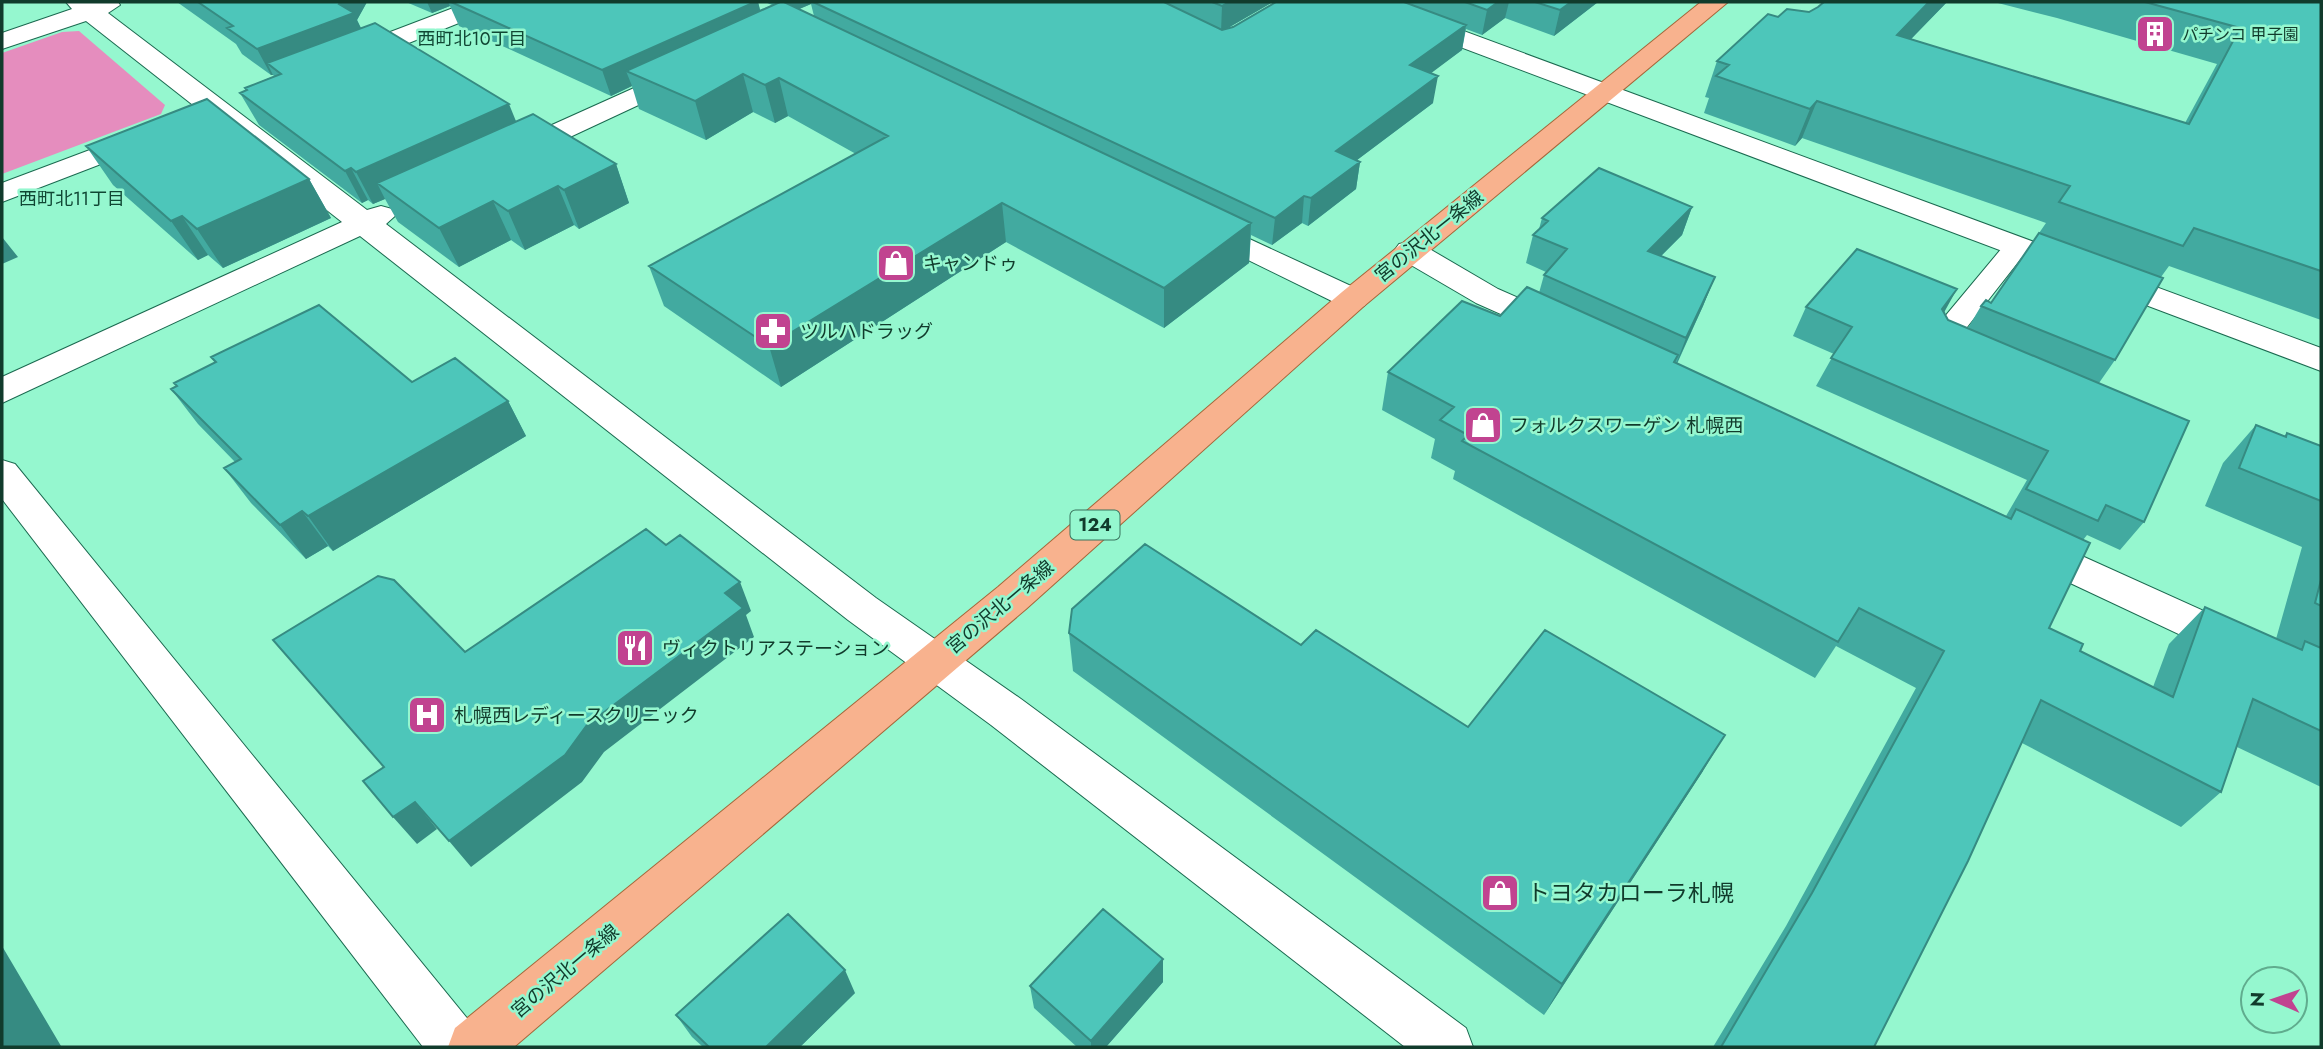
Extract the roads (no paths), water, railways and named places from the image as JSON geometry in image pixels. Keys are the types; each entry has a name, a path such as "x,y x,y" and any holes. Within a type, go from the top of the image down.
{"main road":[{"name":"宮の沢北一条線","path":"474,1047 1012,598 1410,251 1716,2"}],"street":[{"path":"334,63 490,2"},
{"path":"1363,2 2321,360"},
{"path":"2,41 95,5 217,109 362,223 934,662 1006,712 1447,1047"},
{"path":"488,165 713,60"},
{"path":"2,193 166,129"},
{"path":"2,391 400,206"},
{"path":"1172,211 1353,299"},
{"path":"1410,251 1487,296 1588,343"},
{"path":"2,473 456,1047"},
{"path":"2005,536 2321,683"}],"lane":[{"path":"1990,360 1941,339 2016,248"}],"place":[{"name":"パチンコ 甲子園","path":"2155,34"},
{"name":"キャンドゥ","path":"896,263"},
{"name":"ツルハドラッグ","path":"773,331"},
{"name":"フォルクスワーゲン 札幌西","path":"1483,425"},
{"name":"ヴィクトリアステーション","path":"635,648"},
{"name":"札幌西レディースクリニック","path":"427,715"},
{"name":"トヨタカローラ札幌","path":"1500,893"}],"district":[{"name":"西町北10丁目","path":"472,39"},
{"name":"西町北11丁目","path":"72,199"}]}
